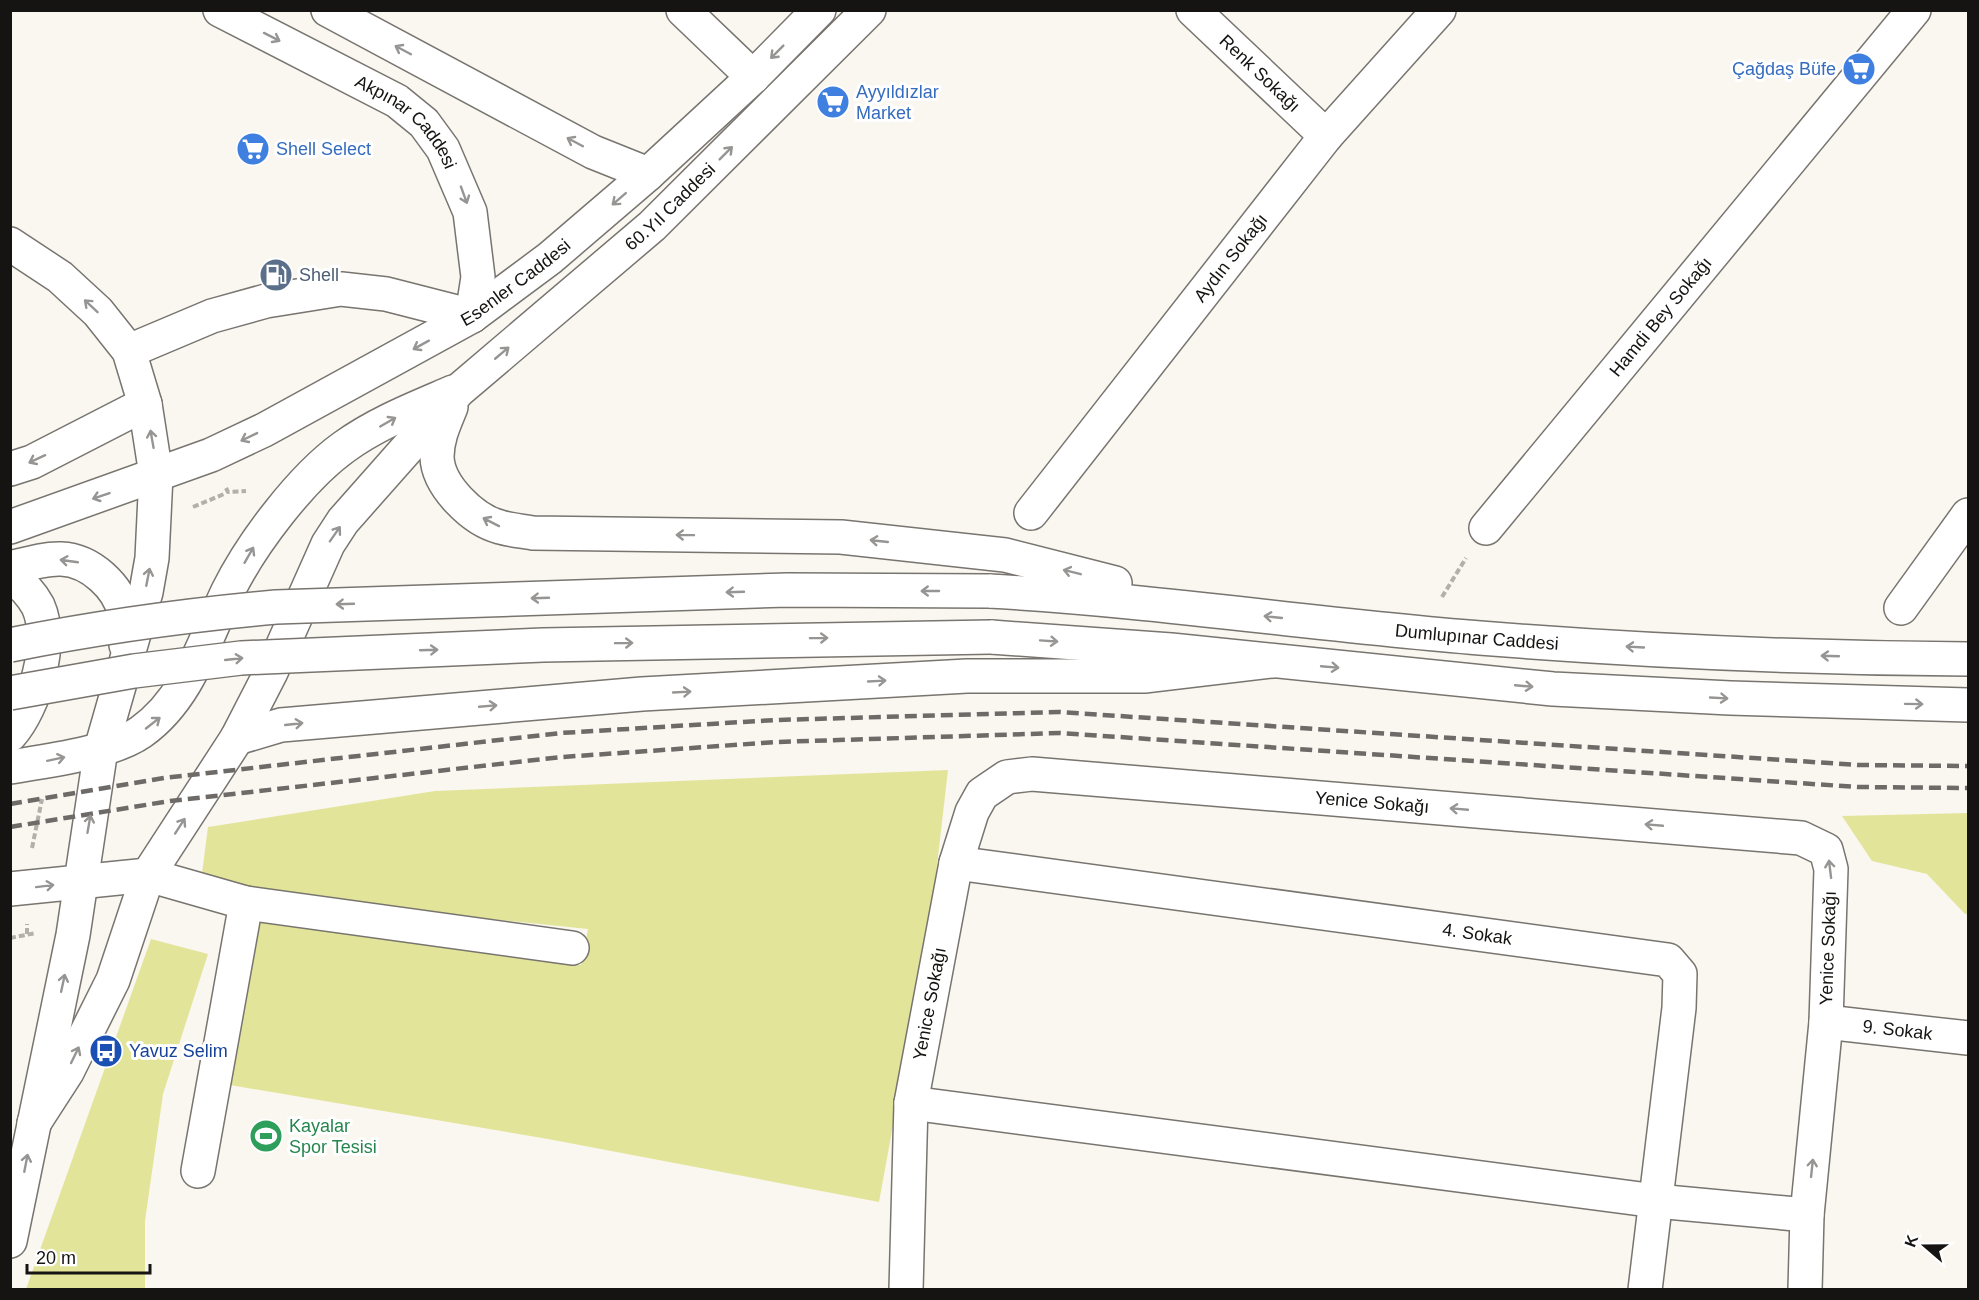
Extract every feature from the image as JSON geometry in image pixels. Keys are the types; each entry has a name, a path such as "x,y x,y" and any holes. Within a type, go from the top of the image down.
{"main road":[{"name":"Akpınar Caddesi","path":"220,10 397,101 424,123 443,149 470,212 478,277 472,316"},
{"path":"328,10 594,152 648,174"},
{"path":"683,10 753,77"},
{"name":"Esenler Caddesi","path":"10,526 211,455 264,429 472,316 550,258 648,174 753,77 819,10"},
{"name":"60.Yıl Caddesi","path":"458,390 652,226 869,10"},
{"name":"Renk Sokağı","path":"1193,10 1326,136"},
{"name":"Aydın Sokağı","path":"1031,513 1326,136 1439,10"},
{"name":"Hamdi Bey Sokağı","path":"1486,528 1914,10"},
{"path":"10,244 60,277 98,312 129,351 145,404 156,475 152,558 146,592 126,653 101,749 79,882 73,935 10,1241"},
{"path":"129,351 213,316 266,301 341,289 386,294 472,316"},
{"path":"458,390 439,436 437,459 444,478 469,510 498,527 532,533 841,537 1005,555 1230,613"},
{"path":"34,1122 67,1072 113,980 148,875 237,738 271,672 328,544 388,467 419,437 458,390"},
{"path":"10,767 101,749 139,733 167,711 182,690 230,589 253,547 300,489 344,447 399,415 458,390"},
{"path":"10,470 32,462 145,404"},
{"path":"1901,608 1968,515"},
{"path":"10,568 44,559 88,564 112,587 124,612 126,653"},
{"path":"10,574 25,586 39,608 43,632 40,667 33,698 22,722 10,735"},
{"name":"Dumlupınar Caddesi","path":"10,645 78,631 192,614 276,607 788,590 988,591 1098,597 1422,632 1712,652 1968,659"},
{"path":"10,693 134,671 241,658 543,645 991,637 1172,650 1272,662 1565,689 1730,698 1968,705"},
{"path":"237,738 281,725 642,694 967,676 1144,676 1272,662"},
{"name":"Yenice Sokağı","path":"906,1290 911,1103 956,863 972,812 982,794 1007,777 1032,774 1801,838 1826,850 1831,869 1826,1022 1807,1215 1805,1290"},
{"name":"4. Sokak","path":"956,863 1668,960 1680,974 1679,1008 1645,1290"},
{"path":"10,889 148,875 246,903 572,948"},
{"path":"198,1171 246,903"},
{"name":"9. Sokak","path":"1826,1022 1968,1038"},
{"path":"911,1103 1656,1201 1807,1215"}],"path":[{"path":"1422,632 1486,528"}],"green space":[{"path":"948,770 931,917 879,1202 548,1139 230,1085 260,912 581,965 588,929 200,889 208,827 435,791"},
{"path":"1968,813 1968,914 1965,914 1927,874 1872,861 1842,816"},
{"path":"151,939 208,954 163,1094 145,1221 145,1289 26,1289"}],"railway":[{"path":"10,804 164,778 561,733 776,720 1059,712 1858,765 1968,766"},
{"path":"10,827 170,801 562,757 777,742 1060,733 1857,787 1968,788"}],"place":[{"name":"Çağdaş Büfe","path":"1859,69"},
{"name":"Ayyıldızlar Market","path":"833,102"},
{"name":"Shell Select","path":"253,149"},
{"name":"Shell","path":"276,275"},
{"name":"Yavuz Selim","path":"106,1051"},
{"name":"Kayalar Spor Tesisi","path":"266,1136"}]}
